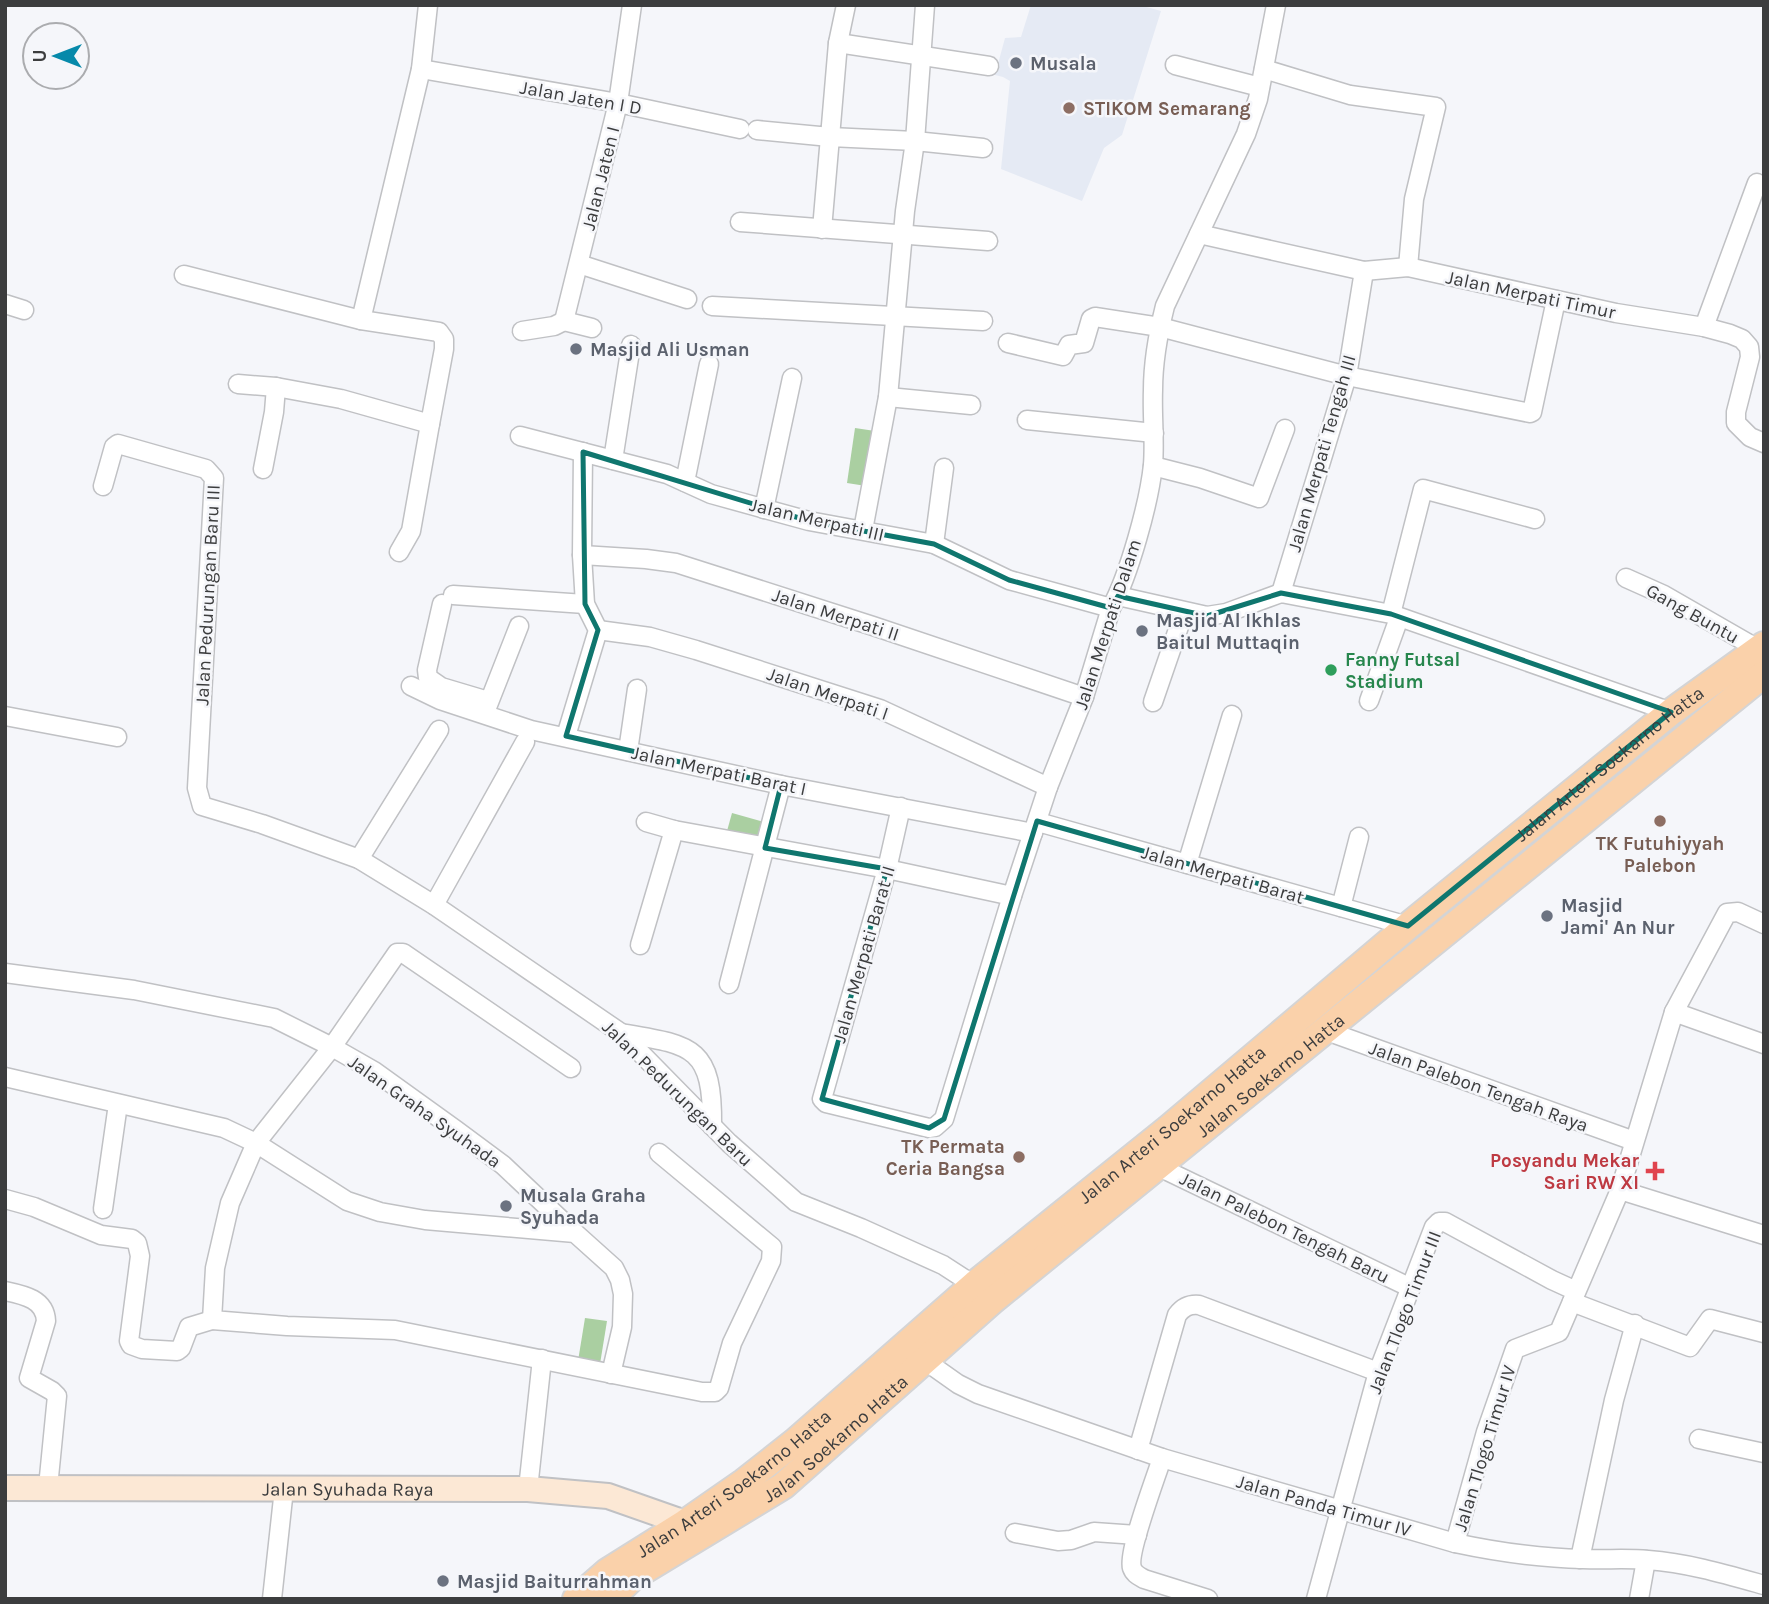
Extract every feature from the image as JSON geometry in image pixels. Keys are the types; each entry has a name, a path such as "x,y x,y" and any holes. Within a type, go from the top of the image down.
{"main road":[{"name":"Jalan Arteri Soekarno Hatta","path":"576,1599 607,1572 685,1523 916,1354 1168,1129 1408,926 1671,712 1761,668"},
{"name":"Jalan Soekarno Hatta","path":"984,1292 1159,1167 1551,845 1761,668"},
{"path":"1532,825 1551,845"},
{"name":"Jalan Soekarno Hatta","path":"610,1599 633,1577 783,1486 916,1354"}],"street":[{"path":"361,320 421,69 428,5"},
{"name":"Jalan Jaten I","path":"565,321 618,103 632,5"},
{"path":"822,229 838,43 846,5"},
{"path":"863,530 888,397 894,316 915,141 925,5"},
{"name":"Jalan Merpati Dalam","path":"823,1101 929,1128 935,1127 944,1119 1012,896 1048,787 1084,697 1140,524 1153,466 1154,353 1166,306 1246,134 1262,78 1276,5"},
{"path":"838,43 989,66"},
{"path":"1175,65 1436,107 1414,199 1408,267"},
{"name":"Jalan Jaten I D","path":"421,69 618,103 749,130 983,148"},
{"path":"1704,327 1757,183"},
{"path":"740,222 988,241"},
{"name":"Jalan Merpati Timur","path":"1199,234 1364,271 1408,267 1616,313 1704,327 1742,339 1749,347 1751,357 1736,412 1736,423 1750,437 1764,443"},
{"path":"579,264 687,299"},
{"name":"Jalan Merpati Tengah III","path":"1281,593 1347,376 1364,271"},
{"path":"184,275 361,320 439,332 444,339 444,349 411,531 399,552"},
{"path":"1008,343 1062,356 1069,345 1084,343 1093,317 1160,327 1347,376 1531,413 1556,300"},
{"path":"5,304 24,310"},
{"path":"712,306 983,321"},
{"path":"522,331 554,326 565,321 592,328"},
{"path":"613,460 631,345"},
{"path":"685,482 709,364"},
{"path":"764,509 792,378"},
{"path":"238,384 276,387 341,400 430,425"},
{"path":"263,469 276,387"},
{"path":"888,397 971,405"},
{"path":"1027,420 1154,433"},
{"path":"1153,466 1259,498 1285,429"},
{"name":"Jalan Merpati III","path":"520,436 667,474 710,494 808,521 934,544 1010,580 1114,602 1207,616 1226,613 1281,593"},
{"name":"Jalan Pedurungan Baru III","path":"103,486 114,446 118,444 206,469 212,474 197,788 202,806 214,811"},
{"path":"566,736 598,630 585,604 582,555 583,452"},
{"path":"934,544 944,468"},
{"path":"1369,701 1395,616 1423,489 1535,519"},
{"name":"Jalan Merpati II","path":"582,555 646,559 676,564 873,626 1084,697"},
{"name":"Gang Buntu","path":"1626,578 1664,594 1761,668"},
{"path":"1281,593 1395,616 1671,712"},
{"path":"519,626 486,708 428,678 427,670 447,600 585,604"},
{"path":"1153,702 1184,612"},
{"name":"Jalan Merpati I","path":"598,630 650,637 880,709 1048,787"},
{"name":"Jalan Merpati Barat I","path":"411,685 440,700 486,708 531,730 781,785 901,807 1035,827"},
{"path":"628,751 638,689"},
{"path":"1187,864 1233,715"},
{"path":"5,716 117,737"},
{"path":"359,859 439,730"},
{"path":"433,905 525,742"},
{"path":"729,984 781,785"},
{"name":"Jalan Merpati Barat II","path":"823,1101 887,869 901,807"},
{"name":"Jalan Pedurungan Baru","path":"214,811 262,824 359,859 433,905 621,1032 729,1143 796,1202 931,1260 984,1292"},
{"path":"646,822 674,830 887,869 1012,896"},
{"name":"Jalan Merpati Barat","path":"1035,827 1187,864 1408,926"},
{"path":"640,945 674,830"},
{"path":"1341,907 1359,836"},
{"path":"1764,924 1738,912 1727,913 1674,1012 1620,1190 1574,1296 1690,1347 1709,1319 1764,1333"},
{"path":"5,974 134,990 240,1010 274,1018 332,1047 400,952 571,1068"},
{"path":"1674,1012 1764,1044"},
{"name":"Jalan Palebon Tengah Raya","path":"1324,1030 1634,1141"},
{"path":"621,1032 679,1045 698,1056 710,1084 712,1126"},
{"name":"Jalan Graha Syuhada","path":"212,1320 215,1268 230,1203 256,1143 332,1047 374,1071 503,1165 614,1268 623,1294 622,1327 611,1374"},
{"path":"5,1077 224,1128 256,1143 347,1201 380,1212 425,1220 575,1233"},
{"path":"103,1209 118,1104"},
{"path":"5,1200 60,1217 101,1235 132,1239 137,1243 140,1256 128,1341 142,1349 177,1351 181,1348 188,1327 212,1320 395,1330 702,1392 715,1392 719,1388 732,1343 771,1261 772,1247 659,1153"},
{"name":"Jalan Palebon Tengah Baru","path":"1159,1167 1411,1288"},
{"path":"1620,1190 1764,1235"},
{"name":"Jalan Tlogo Timur III","path":"1316,1599 1378,1372 1438,1222 1445,1222 1552,1280 1574,1296"},
{"path":"5,1291 27,1295 42,1307 46,1314 29,1378 57,1396 48,1486"},
{"name":"Jalan Tlogo Timur IV","path":"1455,1543 1486,1432 1516,1349 1557,1333 1574,1296"},
{"path":"1138,1450 1177,1315 1186,1306 1199,1305 1378,1372"},
{"path":"1580,1559 1614,1400 1635,1324"},
{"name":"Jalan Panda Timur IV","path":"916,1354 958,1384 978,1394 1162,1458 1455,1543 1496,1552 1580,1559 1646,1560 1701,1568 1761,1590"},
{"path":"528,1489 542,1359"},
{"path":"1699,1438 1764,1453"},
{"path":"1162,1458 1131,1559 1132,1568 1136,1575 1208,1599"},
{"name":"Jalan Syuhada Raya","path":"5,1488 528,1489 608,1496 685,1523"},
{"path":"272,1599 284,1489"},
{"path":"1015,1533 1058,1541 1094,1532 1138,1535"},
{"path":"1639,1599 1646,1560"}],"highlighted area":[{"path":"583,452 809,521 934,544 1009,580 1111,608 1118,596 1207,616 1281,593 1391,614 1671,712 1408,926 1037,821 944,1119 929,1128 822,1099 887,869 765,848 781,785 566,736 598,630 585,604"}],"shaded area":[{"name":"STIKOM Semarang","path":"1031,5 1139,5 1161,11 1122,135 1104,148 1082,201 1001,169 1010,81 995,75 1005,38 1021,37"}],"green space":[{"path":"855,428 875,431 866,486 847,483"},
{"path":"732,813 764,822 759,840 727,831"},
{"path":"585,1318 607,1321 600,1364 578,1361"}],"place":[{"name":"Musala","path":"1016,63"},
{"name":"STIKOM Semarang","path":"1069,108"},
{"name":"Masjid Ali Usman","path":"576,349"},
{"name":"Masjid Al Ikhlas Baitul Muttaqin","path":"1142,631"},
{"name":"Fanny Futsal Stadium","path":"1331,670"},
{"name":"TK Futuhiyyah Palebon","path":"1660,821"},
{"name":"Masjid Jami' An Nur","path":"1547,916"},
{"name":"TK Permata Ceria Bangsa","path":"1019,1157"},
{"name":"Posyandu Mekar Sari RW XI","path":"1655,1171"},
{"name":"Musala Graha Syuhada","path":"506,1206"},
{"name":"Masjid Baiturrahman","path":"443,1581"}]}
